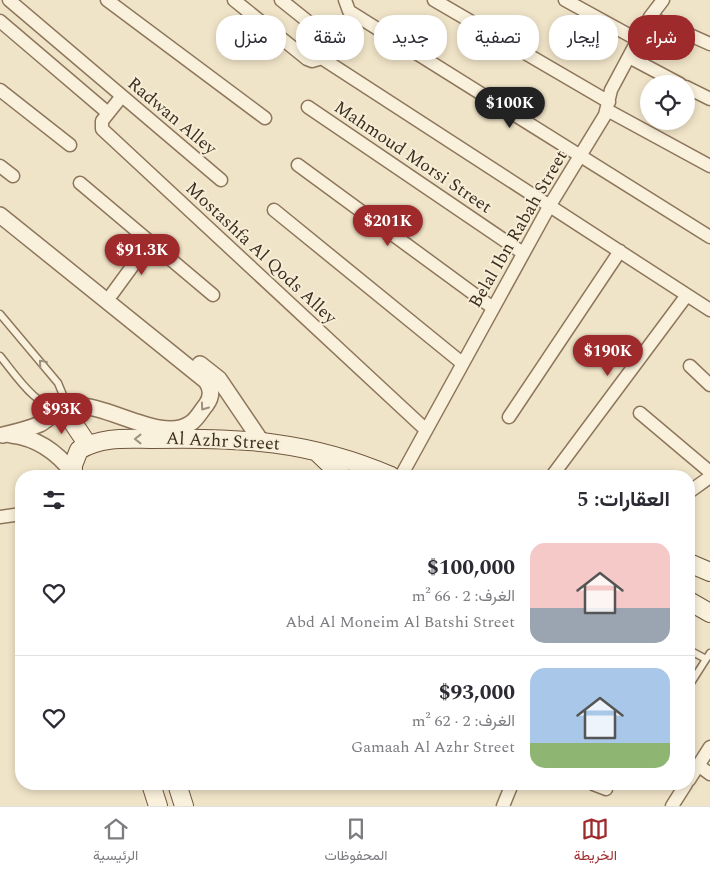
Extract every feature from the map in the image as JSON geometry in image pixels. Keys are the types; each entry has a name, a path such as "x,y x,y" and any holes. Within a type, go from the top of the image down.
{"main road":[{"path":"63,408 88,445 79,450 73,470"},
{"name":"Al Azhr Street","path":"88,445 116,438 218,438 261,441 314,449 376,470"},
{"path":"314,449 336,470"},
{"path":"695,566 710,572"},
{"path":"695,604 710,612"},
{"path":"153,790 158,806"},
{"path":"179,790 184,806"}],"street":[{"name":"Radwan Alley","path":"9,0 221,180"},
{"path":"107,0 265,118"},
{"path":"234,0 296,50"},
{"path":"281,0 300,15"},
{"path":"345,0 349,11 710,237"},
{"path":"434,0 710,166"},
{"path":"565,0 628,35"},
{"name":"Belal Ibn Rabah Street","path":"652,15 663,0"},
{"path":"0,20 108,113 122,96"},
{"path":"695,37 710,44"},
{"name":"Belal Ibn Rabah Street","path":"404,470 523,253 608,106 611,90 628,58"},
{"path":"326,60 710,310"},
{"path":"636,60 664,75"},
{"path":"0,90 70,145"},
{"path":"695,92 710,100"},
{"name":"Mahmoud Morsi Street","path":"308,106 523,253"},
{"name":"Mostashfa Al Qods Alley","path":"108,113 101,123 102,129 425,429"},
{"path":"298,165 494,308"},
{"path":"0,166 13,176"},
{"path":"80,183 213,295"},
{"path":"0,204 219,379 261,441"},
{"path":"274,210 462,363"},
{"path":"0,215 206,381 210,389 209,401 193,422 178,428 156,427 92,407 63,408 39,424 2,435"},
{"path":"112,294 150,242"},
{"path":"509,417 620,251"},
{"path":"556,470 687,295"},
{"path":"690,366 710,386"},
{"path":"640,413 710,472"},
{"path":"2,435 21,436 44,445 60,457 69,470"},
{"path":"695,488 710,477"},
{"path":"0,517 15,515"},
{"path":"695,770 710,748"},
{"path":"698,765 710,774"},
{"path":"503,806 510,790"},
{"path":"672,806 682,790"}],"lane":[{"path":"0,314 58,382 63,395 63,408 52,408 40,402 0,356"},
{"path":"695,652 708,656 695,671"}]}
